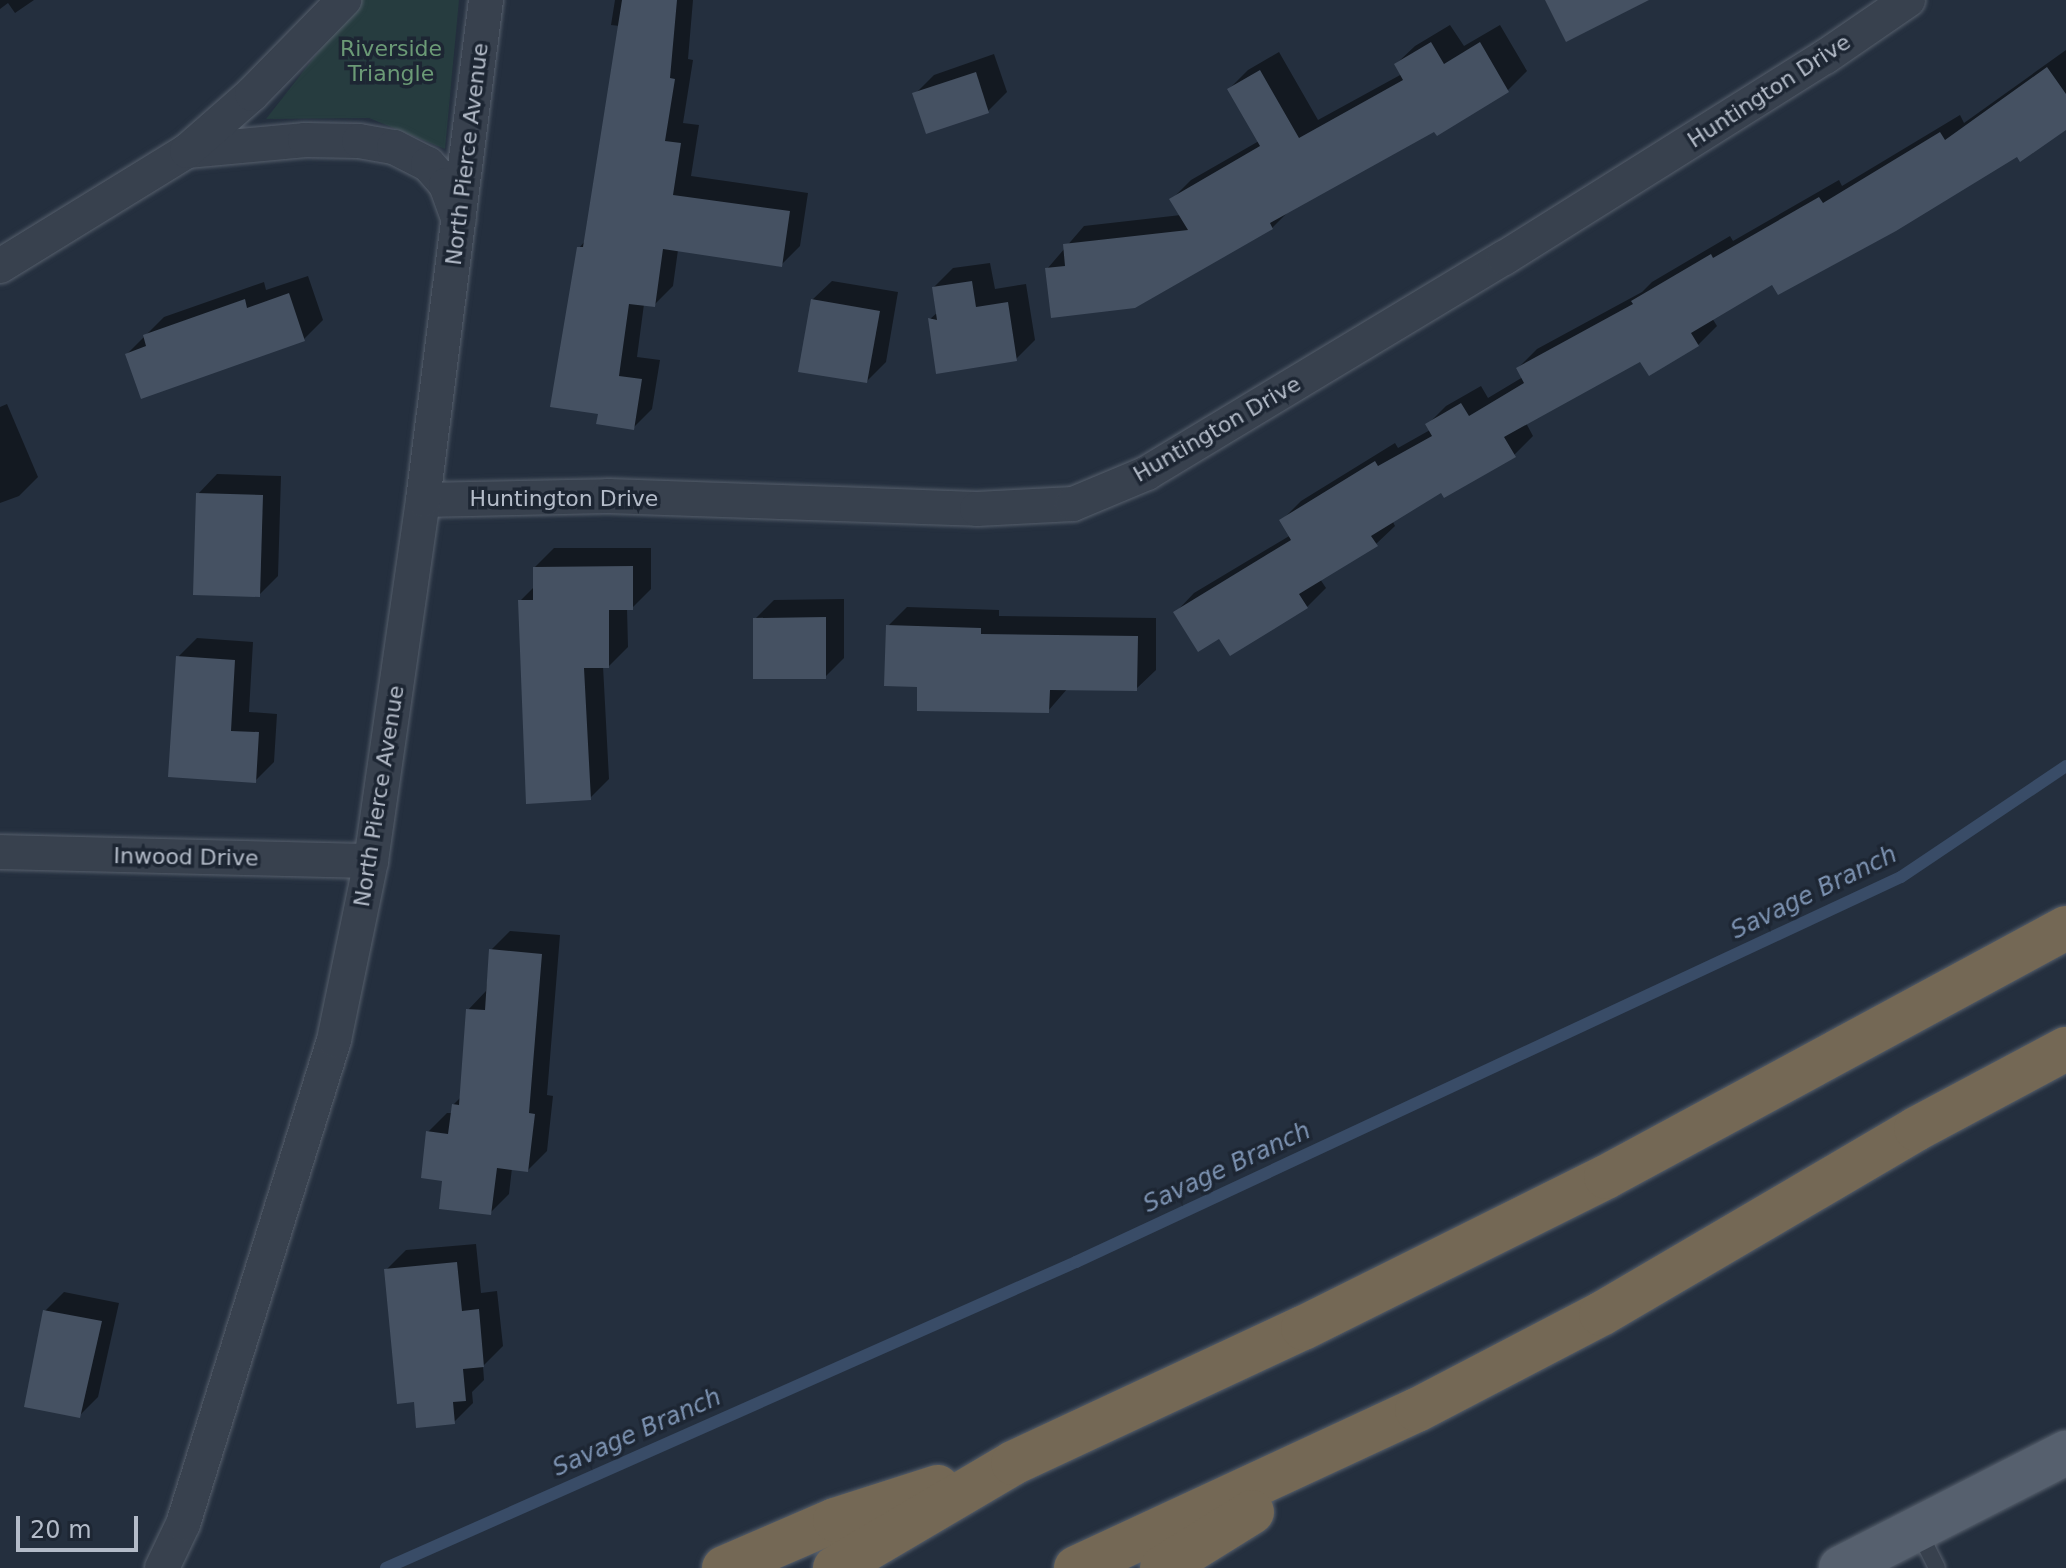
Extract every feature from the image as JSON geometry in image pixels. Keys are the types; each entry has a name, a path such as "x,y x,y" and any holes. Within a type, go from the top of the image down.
{"highway":[{"path":"835,1568 1013,1463 1303,1328 1606,1177 2066,928"},
{"path":"1076,1568 1417,1410 1601,1314 1916,1129 2066,1049"},
{"path":"1162,1568 1417,1410"},
{"path":"724,1568 835,1520 1013,1463"}],"main road":[{"path":"1841,1568 2066,1453"}],"street":[{"path":"0,266 187,151 252,94 344,0"},
{"name":"North Pierce Avenue","path":"162,1568 183,1524 326,1070 371,861 423,500 486,0"},
{"name":"Huntington Drive","path":"423,500 608,496 977,509 1073,504 1147,473 1477,274 1811,65 1908,0"},
{"path":"187,151 305,140 359,141 394,147 428,164 446,185 459,221"},
{"name":"Inwood Drive","path":"0,852 371,861"}],"lane":[{"path":"1917,1529 1937,1568"}],"green space":[{"name":"Riverside Triangle","path":"359,0 459,0 445,149 369,118 266,119"}],"building":[{"path":"622,0 677,0 670,78 675,79 665,141 681,143 673,195 790,211 782,267 663,249 655,307 629,304 619,376 642,379 634,430 596,424 598,414 550,407 577,247 583,247"},
{"path":"1545,0 1649,0 1566,42"},
{"path":"1431,42 1444,64 1480,42 1509,92 1437,136 1434,132 1270,223 1273,229 1135,308 1051,318 1045,268 1065,266 1063,244 1188,230 1169,199 1260,146 1227,89 1260,70 1299,138 1403,80 1394,64"},
{"path":"2047,67 2066,94 2066,130 2020,162 2017,157 1896,231 1778,295 1772,285 1691,333 1699,346 1649,376 1640,362 1504,437 1516,457 1444,498 1441,493 1371,536 1378,546 1299,594 1308,608 1230,656 1219,639 1198,652 1173,612 1291,540 1279,520 1375,461 1378,466 1432,436 1425,424 1461,403 1469,416 1524,383 1516,368 1633,304 1631,301 1711,254 1713,258 1819,197 1823,203 1940,132 1945,140"},
{"path":"976,72 989,113 926,134 912,93"},
{"path":"972,281 976,307 1008,302 1017,361 936,374 928,318 937,320 932,287"},
{"path":"289,293 305,341 141,399 125,354 146,346 143,335 245,299 247,308"},
{"path":"811,299 880,311 867,383 798,372"},
{"path":"196,493 263,495 260,597 193,595"},
{"path":"633,566 633,610 609,610 609,668 584,668 591,800 526,804 518,600 533,600 533,567"},
{"path":"826,617 826,679 753,679 753,618"},
{"path":"886,625 981,628 981,634 1138,636 1137,691 1050,690 1049,713 917,711 917,687 884,686"},
{"path":"176,656 235,660 231,731 259,732 256,783 168,777"},
{"path":"489,949 542,954 529,1113 535,1114 528,1172 497,1168 491,1215 439,1209 442,1181 421,1178 426,1131 448,1134 452,1104 459,1105 466,1009 485,1010"},
{"path":"457,1262 462,1311 479,1309 484,1367 463,1369 466,1401 453,1402 455,1424 416,1428 414,1402 397,1404 384,1269"},
{"path":"43,1310 102,1321 80,1418 24,1407"}],"waterway":[{"name":"Savage Branch","path":"386,1568 1076,1262 1901,877 2066,766"}]}
